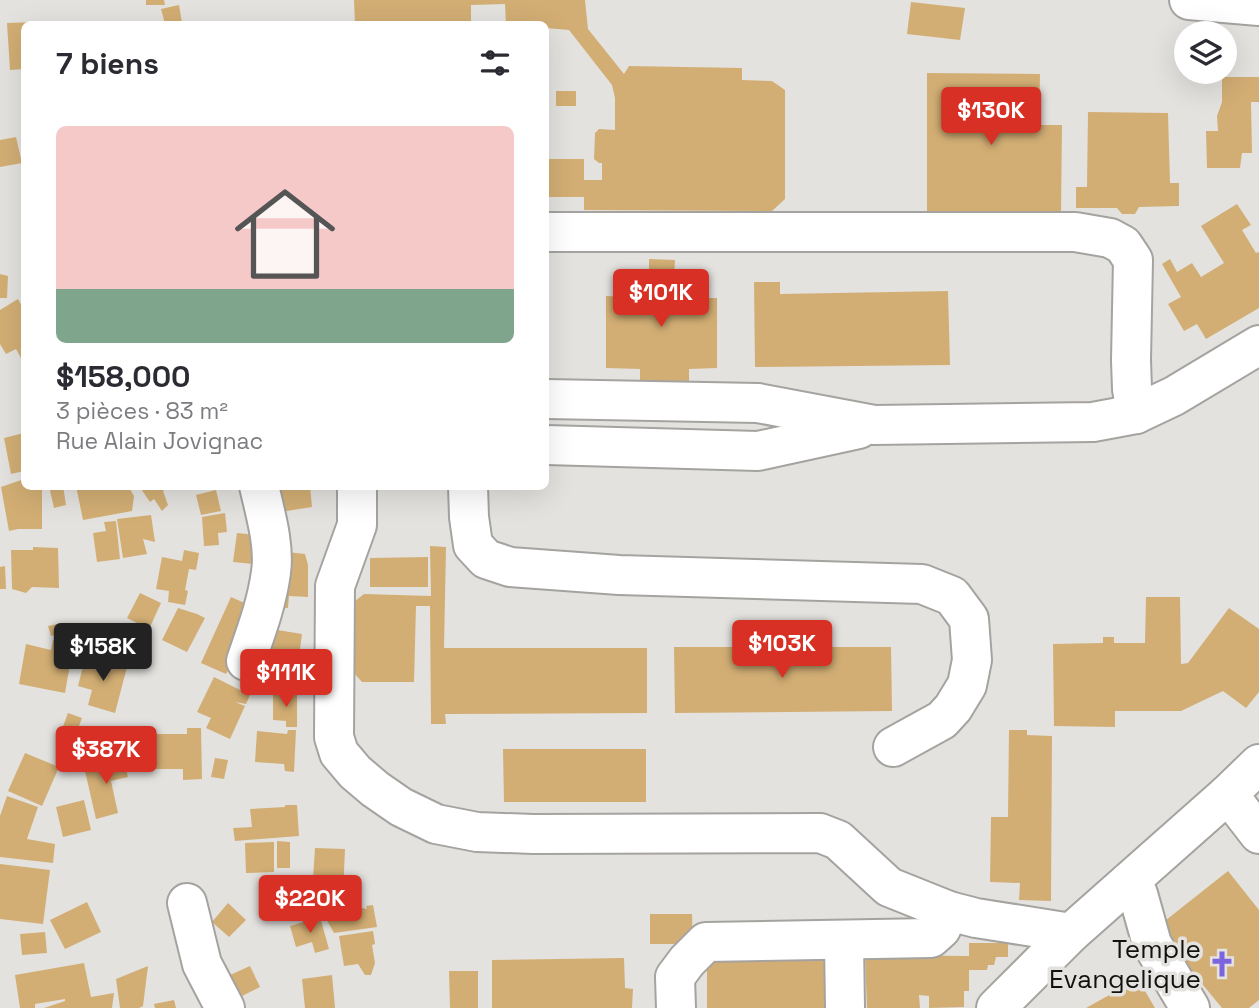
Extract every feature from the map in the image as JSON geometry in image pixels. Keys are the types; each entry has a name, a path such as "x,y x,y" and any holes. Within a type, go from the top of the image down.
{"street":[{"path":"1189,0 1259,6"},
{"path":"549,232 1075,232 1110,238 1123,245 1133,260 1131,360 1136,414"},
{"path":"549,445 758,450 874,425 1093,422 1136,414 1174,396 1259,345"},
{"path":"549,399 758,403 874,425"},
{"path":"246,661 262,614 272,570 269,524 260,490"},
{"path":"357,490 357,526 335,586 334,737 339,753 355,772 401,807 436,824 477,832 820,833 838,841 889,887 949,911 976,919 1071,933"},
{"path":"468,490 473,545 486,559 510,567 619,575 922,584 952,596 969,619 972,660 967,685 942,720 893,747"},
{"path":"996,1008 1071,933 1259,764"},
{"path":"1228,794 1259,834"},
{"path":"1129,882 1138,894 1152,944 1191,1008"},
{"path":"187,903 202,964 225,1008"},
{"path":"676,1008 675,977 706,942 931,939 941,929 949,911"},
{"path":"844,941 845,1008"}],"building":[{"path":"146,0 164,0 165,5 146,5"},
{"path":"354,0 585,0 588,29 624,74 629,66 742,68 742,80 772,81 785,90 785,199 772,211 584,210 584,197 549,197 549,159 584,159 584,180 602,180 602,163 594,159 595,133 599,129 615,130 615,98 612,85 569,30 549,28 549,21 506,21 505,4 471,5 471,21 355,21"},
{"path":"911,2 965,8 960,40 907,34"},
{"path":"179,5 182,21 164,21 161,9"},
{"path":"7,23 21,23 21,69 10,70"},
{"path":"927,73 1040,74 1039,125 1062,125 1061,214 927,214"},
{"path":"1237,77 1259,77 1259,102 1251,102 1252,153 1242,153 1240,168 1207,168 1206,131 1218,131 1217,116 1222,102 1222,84 1237,84"},
{"path":"556,91 576,91 576,106 556,106"},
{"path":"1088,112 1168,113 1170,183 1179,183 1179,206 1139,207 1135,214 1122,214 1117,208 1076,208 1076,187 1087,187"},
{"path":"16,137 21,163 0,167 0,140"},
{"path":"1237,204 1251,225 1242,230 1256,253 1259,252 1259,308 1206,339 1197,324 1184,331 1168,304 1181,297 1162,264 1170,259 1177,272 1192,263 1201,277 1224,263 1201,226"},
{"path":"649,259 675,260 674,275 681,290 694,298 717,298 717,368 689,369 689,381 640,382 640,369 606,368 606,296 628,297 635,290 641,290 649,275"},
{"path":"0,274 8,276 7,298 0,298"},
{"path":"754,282 780,282 780,294 948,291 950,365 755,367"},
{"path":"18,299 21,304 21,358 16,349 6,354 0,344 0,310"},
{"path":"21,434 21,472 11,474 4,438"},
{"path":"21,480 21,490 42,490 42,529 9,531 1,487"},
{"path":"50,490 64,490 66,505 54,508"},
{"path":"77,490 130,490 134,496 132,511 83,520"},
{"path":"142,490 164,490 168,505 162,511 154,499 150,502"},
{"path":"216,490 221,511 201,515 196,495"},
{"path":"271,490 310,490 312,507 274,513"},
{"path":"225,513 227,532 218,533 219,545 204,546 202,517"},
{"path":"151,515 155,542 143,539 147,554 123,558 117,519"},
{"path":"116,521 120,559 97,562 93,533 106,531 104,522"},
{"path":"237,533 266,536 263,565 233,562"},
{"path":"430,546 446,547 444,648 647,648 647,713 445,714 446,724 431,724 430,606 416,606 414,682 362,682 353,672 355,601 364,594 431,596"},
{"path":"33,547 58,548 59,588 32,587 26,593 12,589 11,550 33,550"},
{"path":"184,550 199,553 196,570 189,569 185,605 168,602 169,591 156,589 162,557 182,561"},
{"path":"287,552 305,554 308,565 308,597 289,596 288,608 272,607"},
{"path":"428,557 428,587 370,587 370,558"},
{"path":"5,566 6,589 0,589 0,567"},
{"path":"140,593 161,603 149,629 127,618"},
{"path":"231,597 256,608 240,650 226,674 201,663"},
{"path":"1146,597 1180,597 1181,664 1188,663 1229,608 1259,629 1259,692 1246,708 1223,691 1181,711 1115,711 1115,727 1054,726 1053,644 1103,643 1103,637 1114,637 1114,643 1145,643"},
{"path":"178,608 205,618 187,652 162,640"},
{"path":"62,623 63,633 51,636 48,626"},
{"path":"259,627 302,634 298,664 288,663 286,675 260,671"},
{"path":"53,640 62,642 61,652 72,653 65,693 19,684 26,644 51,650"},
{"path":"674,647 891,647 892,711 675,713"},
{"path":"86,655 127,667 115,713 88,705 92,690 78,686"},
{"path":"214,677 250,695 246,704 235,702 245,706 230,739 206,728 211,718 197,712"},
{"path":"273,694 297,695 297,727 286,727 286,721 273,720"},
{"path":"68,713 82,718 73,742 59,737"},
{"path":"187,728 201,728 202,779 183,780 183,769 150,769 149,734 187,734"},
{"path":"288,730 296,730 294,772 285,771 284,764 255,762 257,731 287,734"},
{"path":"1009,730 1027,730 1027,735 1052,736 1051,901 1019,900 1020,883 990,882 991,817 1008,817"},
{"path":"503,749 646,749 646,802 504,802"},
{"path":"25,753 59,767 42,806 8,791"},
{"path":"123,756 128,777 111,781 118,813 96,819 85,771 105,767 103,760"},
{"path":"215,758 228,760 224,779 211,777"},
{"path":"7,796 38,807 27,839 55,844 53,863 0,857 0,816"},
{"path":"84,800 91,830 63,837 56,807"},
{"path":"297,805 299,836 235,841 233,828 252,827 250,809"},
{"path":"277,841 290,842 290,868 277,868"},
{"path":"274,842 274,872 246,873 245,843"},
{"path":"315,848 345,849 343,895 312,894"},
{"path":"0,864 50,870 43,924 0,919"},
{"name":"Temple Evangelique","path":"1228,871 1259,910 1259,1000 1249,1008 1222,1008 1156,928"},
{"path":"325,901 367,909 366,906 373,905 377,927 334,933 324,915"},
{"path":"87,902 101,932 65,949 50,920"},
{"path":"228,903 246,920 229,937 212,922"},
{"path":"650,914 692,914 693,944 650,944"},
{"path":"320,917 329,949 315,953 312,942 296,947 290,926"},
{"path":"373,931 375,963 371,975 365,975 358,964 344,966 339,936"},
{"path":"45,932 47,953 22,955 20,934"},
{"path":"969,943 1008,943 1008,957 996,957 994,965 988,965 987,970 969,970 969,991 964,991 964,1007 929,1008 929,996 919,995 920,1008 867,1008 865,955 969,956"},
{"path":"830,956 832,1008 707,1008 707,958"},
{"path":"624,958 625,988 633,989 632,1008 492,1008 492,960"},
{"path":"84,963 91,997 114,993 112,1008 44,1008 65,999 35,1004 35,1008 20,1008 15,975"},
{"path":"148,966 143,1006 120,1008 116,979"},
{"path":"250,966 260,987 240,997 230,975"},
{"path":"449,971 478,971 478,1008 450,1008"},
{"path":"332,975 335,1008 305,1008 302,979"},
{"path":"1138,979 1155,1008 1086,1008"},
{"path":"174,1000 176,1008 155,1008 154,1004"}],"place":[{"name":"Temple Evangelique","path":"1222,964"}]}
